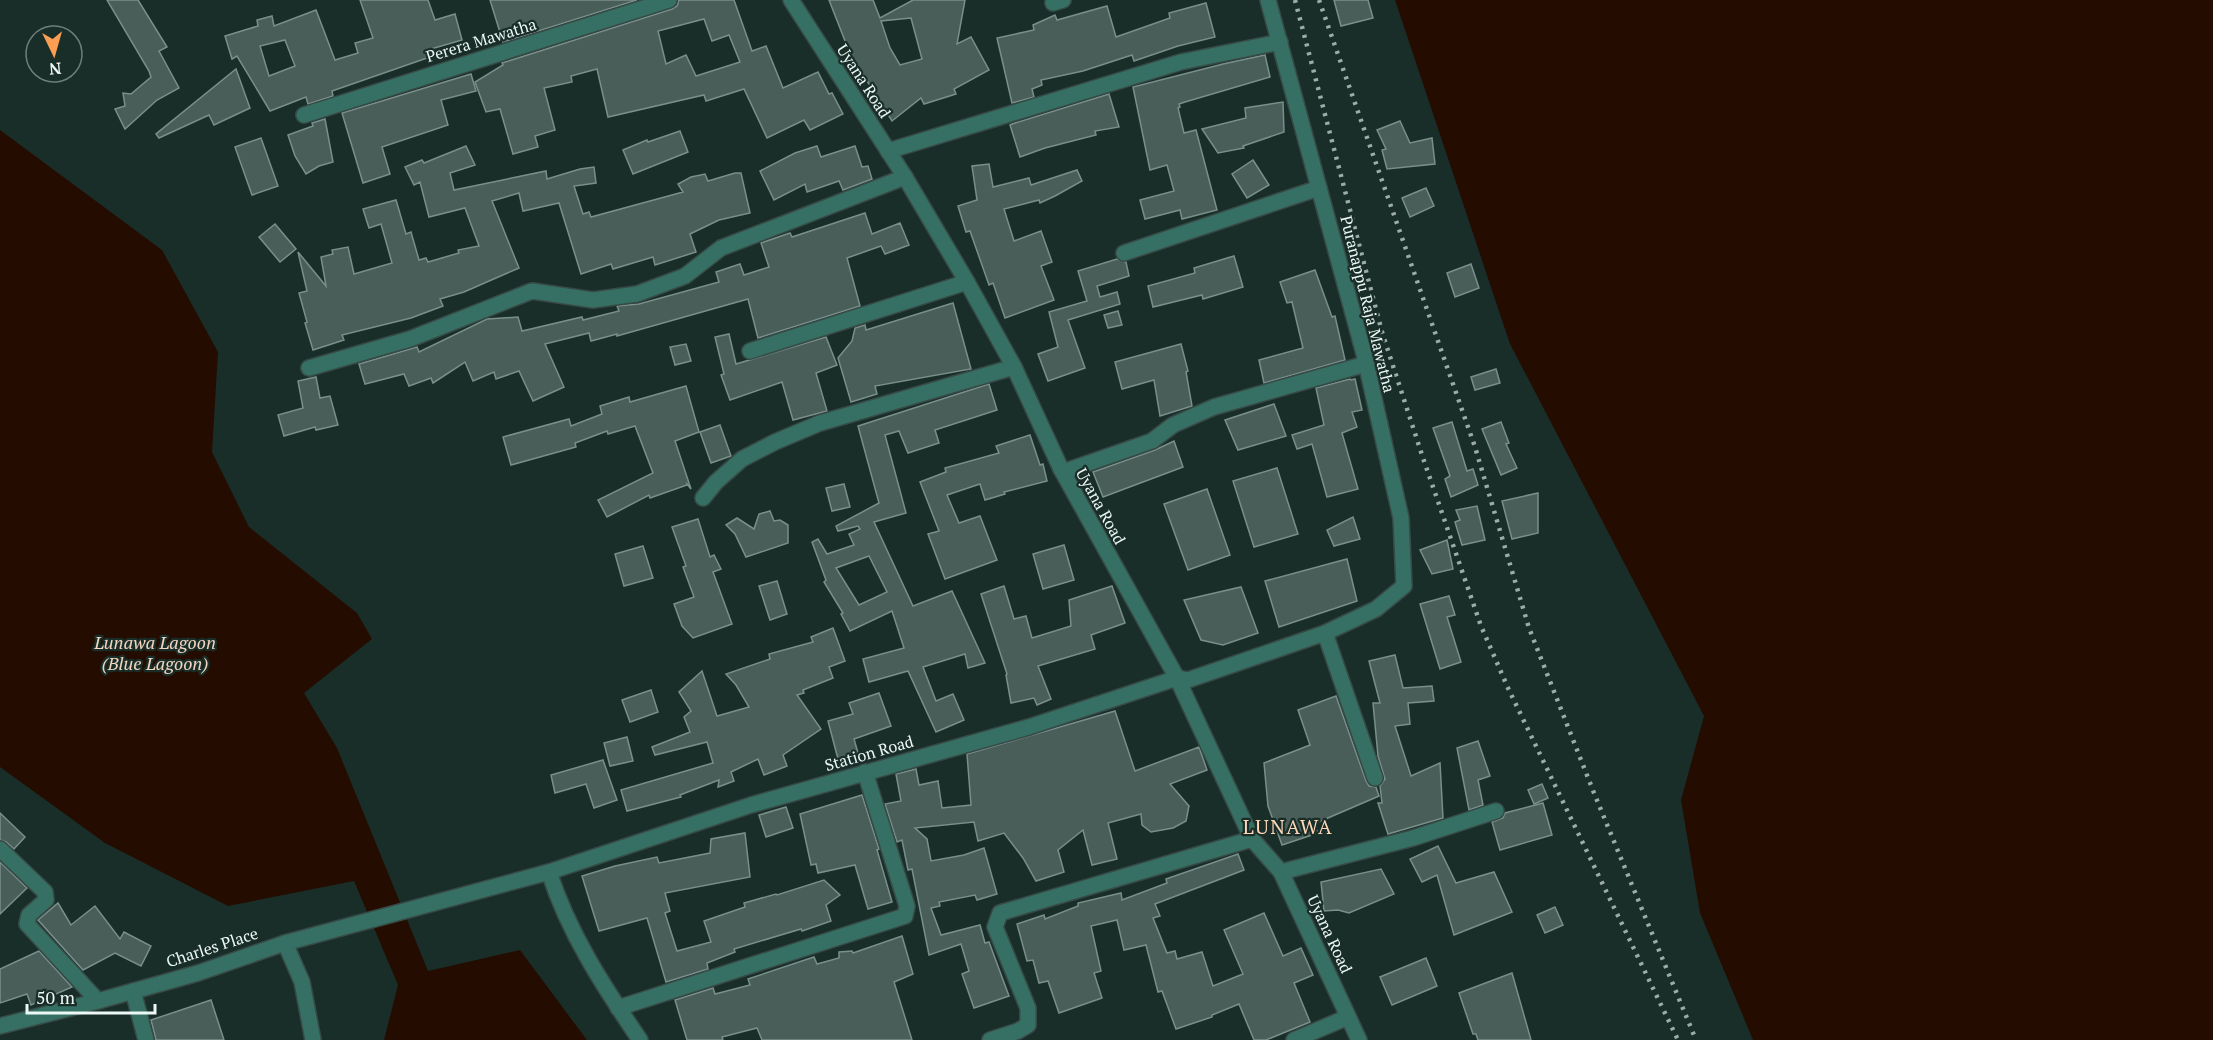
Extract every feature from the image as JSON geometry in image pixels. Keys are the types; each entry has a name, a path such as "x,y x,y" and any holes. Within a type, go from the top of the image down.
{"street":[{"name":"Perera Mawatha","path":"304,115 669,0"},
{"name":"Uyana Road","path":"791,0 905,177 968,282 1014,367 1060,469 1177,678 1252,839 1281,872 1359,1040"},
{"name":"Puranappu Raja Mawatha","path":"1268,0 1366,364 1401,518 1404,586 1376,609"},
{"path":"888,151 1181,62 1280,42"},
{"path":"309,368 410,339 532,291 593,300 637,294 685,276 721,248 905,177"},
{"path":"1124,253 1319,188"},
{"path":"750,351 968,282"},
{"path":"1060,469 1063,472 1152,441 1173,425 1214,407 1366,364"},
{"path":"703,498 716,482 742,459 820,423 1014,367"},
{"name":"Station Road","path":"366,922 549,872 752,806 1029,727 1177,678 1188,680 1325,633 1376,609"},
{"path":"1325,633 1375,778"},
{"path":"618,1008 905,916 907,906 865,772"},
{"path":"1281,872 1413,838 1496,811"},
{"path":"990,1040 1020,1035 1028,1025 1028,1008 995,927 1000,913 1252,839"},
{"path":"0,849 45,892 46,900 29,915 27,924 98,1001"},
{"path":"549,872 572,930 601,982 640,1040"},
{"name":"Charles Place","path":"0,1026 198,973 285,943 366,922"},
{"path":"285,943 302,982 313,1040"},
{"path":"133,991 146,1040"},
{"path":"1294,1040 1348,1017"}],"water":[{"path":"1395,0 2213,0 2213,1040 1753,1040 1700,913 1681,800 1704,716 1510,344"},
{"name":"Lunawa Lagoon (Blue Lagoon)","path":"0,130 162,250 218,352 212,452 249,527 357,613 372,639 304,693 337,748 428,971 520,950 587,1040 384,1040 398,985 354,881 228,906 105,843 0,767"}],"building":[{"path":"107,0 138,0 167,47 159,51 179,88 157,100 125,129 115,109 125,106 123,93 131,94 151,77"},
{"path":"360,0 428,0 435,20 455,14 462,40 424,51 427,58 332,91 333,96 308,104 306,97 270,111 237,56 232,59 225,36 258,26 257,20 272,16 274,26 316,10 335,60 358,53 355,43 373,38","holes":["285,40 295,66 269,76 260,46"]},
{"path":"490,0 637,0 503,42"},
{"path":"679,0 734,0 752,51 766,46 783,88 818,72 829,94 832,93 843,114 810,130 804,120 767,138 744,89 706,101 704,95 608,117 597,69 571,76 572,82 544,88 555,130 535,136 538,147 513,154 500,109 486,112 475,82 503,65 502,63 677,6","holes":["704,19 712,41 729,35 740,62 696,76 686,55 666,64 658,31"]},
{"path":"829,0 873,0 880,18 913,0 965,0 957,44 971,37 989,70 954,89 956,94 924,104 921,98 892,121 859,68 856,69","holes":["911,18 922,59 900,65 890,48 881,21"]},
{"path":"1334,0 1368,0 1373,18 1341,26"},
{"path":"1206,3 1215,37 1178,46 1134,61 1132,55 1083,71 1041,80 1042,85 1032,89 1034,97 1012,103 997,38 1034,30 1033,25 1055,15 1057,20 1107,6 1116,37 1170,18 1169,13"},
{"path":"1265,55 1270,77 1179,104 1184,133 1196,130 1217,210 1182,219 1180,210 1145,219 1140,200 1174,191 1167,165 1150,170 1133,87"},
{"path":"236,69 250,108 214,125 209,115 159,138 156,134"},
{"path":"471,74 476,91 441,100 448,125 382,147 390,174 363,183 342,113"},
{"path":"1109,94 1119,127 1095,131 1096,135 1020,157 1010,125"},
{"path":"1283,102 1284,132 1243,146 1244,148 1218,153 1202,129 1246,118 1245,108"},
{"path":"325,119 333,162 319,166 306,174 295,156 288,135"},
{"path":"1400,121 1410,143 1432,138 1435,164 1387,169 1382,150 1386,149 1377,130"},
{"path":"680,131 688,152 633,174 623,150 647,140 648,142"},
{"path":"261,138 278,186 252,195 235,147"},
{"path":"466,146 475,165 450,173 454,190 546,171 547,179 594,167 596,183 574,186 583,214 589,212 591,217 683,192 678,184 691,177 705,174 708,181 741,173 750,213 719,220 690,234 696,252 655,265 653,257 613,269 611,264 581,274 559,203 523,211 519,193 492,201 519,268 464,292 440,299 443,306 411,318 342,335 344,340 313,350 299,293 307,291 298,252 326,286 321,257 333,254 332,250 348,247 354,274 392,263 381,224 369,228 363,209 396,200 406,234 411,232 419,260 426,258 428,262 459,253 458,250 479,246 465,208 429,217 420,182 414,185 405,167 422,160 424,163"},
{"path":"817,146 821,157 855,146 862,167 868,166 872,179 843,190 839,181 807,192 805,184 774,200 760,171 795,153"},
{"path":"1253,160 1269,185 1247,198 1232,174"},
{"path":"989,164 993,187 1029,178 1031,185 1077,170 1082,181 1040,203 1039,200 1004,209 1014,241 1041,231 1052,262 1041,266 1054,300 1005,318 993,283 989,285 970,231 966,232 958,206 977,200 972,166"},
{"path":"1426,188 1434,206 1410,217 1402,198"},
{"path":"865,213 872,234 900,223 909,245 885,254 881,246 847,258 860,306 758,338 748,299 617,336 617,334 591,341 589,333 545,344 564,387 533,401 519,371 496,379 494,372 473,381 465,362 433,383 431,378 409,386 404,374 365,384 359,364 417,347 419,352 487,319 518,317 522,331 619,311 617,306 639,304 719,282 716,272 740,264 744,275 769,267 761,243 790,233 792,237"},
{"path":"275,224 296,249 280,262 259,237"},
{"path":"1234,256 1243,287 1203,299 1202,295 1153,307 1148,286 1195,273 1194,268"},
{"path":"1117,259 1126,262 1129,276 1097,286 1100,297 1117,292 1120,304 1068,320 1085,368 1048,381 1038,354 1058,347 1049,312 1087,301 1078,271"},
{"path":"1471,264 1479,288 1455,297 1447,273"},
{"path":"1315,270 1332,317 1335,316 1345,360 1264,383 1259,360 1303,348 1292,302 1287,303 1280,282"},
{"path":"953,303 971,369 875,386 877,394 851,402 838,358 852,341 855,328 865,325 866,330"},
{"path":"1118,311 1122,325 1108,328 1104,315"},
{"path":"729,334 736,364 826,337 837,365 816,373 827,411 793,420 782,382 730,400 721,375 724,374 715,337"},
{"path":"686,344 691,361 675,365 670,347"},
{"path":"1181,344 1188,371 1186,372 1192,406 1160,416 1154,380 1122,389 1115,362"},
{"path":"1496,369 1500,383 1475,390 1471,377"},
{"path":"316,377 320,398 330,396 338,425 316,430 315,427 284,436 278,415 303,408 298,381"},
{"path":"1355,379 1362,410 1352,412 1357,427 1342,433 1358,489 1327,497 1312,444 1297,449 1292,435 1324,425 1316,388"},
{"path":"989,384 997,410 935,430 939,443 908,453 899,431 885,435 906,513 874,522 913,606 952,591 985,663 968,668 965,654 923,667 936,701 953,694 964,720 936,732 908,671 869,682 863,659 904,648 892,611 850,631 841,614 843,613 824,582 826,580 812,542 818,539 827,554 854,545 849,534 860,529 858,526 838,531 836,526 879,503 858,426","holes":["869,556 887,592 859,605 836,568"]},
{"path":"686,386 699,432 675,441 691,489 687,484 650,498 649,495 607,517 598,500 653,473 635,426 608,434 607,431 575,443 576,447 511,465 503,437 569,419 571,426 602,414 600,406 629,397 630,402"},
{"path":"1274,404 1286,436 1238,450 1225,420"},
{"path":"1452,422 1467,471 1473,469 1478,485 1451,497 1445,479 1450,476 1433,428"},
{"path":"1501,422 1509,443 1506,444 1517,468 1501,475 1482,429"},
{"path":"720,425 731,456 711,463 700,432"},
{"path":"1030,435 1040,465 1043,464 1047,481 1004,492 1005,494 985,500 980,484 947,495 959,523 980,516 997,560 945,579 928,534 939,531 920,482 946,472 945,468 999,453 996,446"},
{"path":"1174,441 1183,467 1103,497 1093,472"},
{"path":"1277,468 1298,534 1254,547 1233,481"},
{"path":"844,484 850,507 832,511 826,488"},
{"path":"1207,489 1230,555 1188,570 1164,504"},
{"path":"1538,493 1538,533 1512,539 1502,501"},
{"path":"1477,506 1485,540 1462,545 1455,522 1460,520 1456,510"},
{"path":"770,511 774,521 780,520 788,525 788,543 746,557 735,534 726,525 737,518 754,529 759,514"},
{"path":"1353,517 1360,539 1334,546 1327,530"},
{"path":"698,519 710,557 714,555 721,569 713,572 732,624 693,638 682,626 674,604 694,597 672,527"},
{"path":"1447,540 1453,569 1432,574 1420,550"},
{"path":"1064,545 1074,580 1043,589 1033,554"},
{"path":"643,546 653,578 624,586 615,554"},
{"path":"1347,559 1357,601 1279,627 1265,581"},
{"path":"777,581 787,614 770,620 759,586"},
{"path":"1004,586 1014,619 1026,616 1032,638 1071,626 1069,600 1112,586 1125,623 1091,635 1095,649 1038,666 1051,699 1037,705 1034,698 1011,703 1007,674 981,594"},
{"path":"1241,587 1258,633 1223,645 1201,640 1184,600"},
{"path":"1449,596 1455,615 1447,617 1461,662 1440,669 1420,604"},
{"path":"833,628 845,661 829,667 833,678 803,690 804,693 797,695 821,729 783,755 787,766 764,775 758,759 731,772 734,781 718,787 719,780 680,795 681,797 627,811 621,790 713,763 707,742 655,755 652,747 690,732 684,717 691,711 679,692 702,671 717,716 749,707 736,685 726,674 770,659 769,654 813,642 811,637"},
{"path":"1395,655 1403,688 1432,686 1434,701 1408,703 1410,724 1395,726 1411,776 1440,763 1443,818 1388,834 1378,803 1382,803 1380,786 1385,779 1378,756 1373,703 1380,703 1369,661"},
{"path":"651,690 658,712 630,722 622,700"},
{"path":"879,693 891,726 854,739 858,753 838,759 828,721 853,714 849,703"},
{"path":"1336,696 1366,781 1369,786 1376,787 1379,796 1314,824 1318,833 1282,845 1268,806 1264,763 1310,745 1298,710"},
{"path":"1115,711 1135,771 1199,747 1207,770 1170,784 1189,806 1186,821 1173,828 1151,832 1142,825 1141,814 1108,823 1117,859 1092,865 1083,830 1058,850 1064,872 1036,881 1023,858 1004,833 978,841 974,822 915,828 927,839 931,861 964,855 984,848 997,894 977,900 975,895 939,902 940,906 931,908 941,935 980,925 985,943 989,942 1009,996 974,1008 962,974 969,971 961,944 929,955 912,869 908,870 902,840 897,842 885,804 901,801 896,774 916,769 919,785 938,781 942,808 971,805 967,754"},
{"path":"627,737 633,761 610,766 604,743"},
{"path":"1478,741 1490,776 1478,780 1483,805 1469,810 1457,748"},
{"path":"603,760 617,800 594,808 586,784 555,793 551,775"},
{"path":"1542,784 1548,798 1534,804 1528,790"},
{"path":"862,795 892,902 868,909 855,865 818,873 816,864 811,865 800,814"},
{"path":"1543,803 1552,835 1500,850 1492,822 1503,818 1505,813"},
{"path":"786,807 793,828 766,837 759,815"},
{"path":"0,813 25,837 14,849 0,840"},
{"path":"745,833 750,877 665,893 670,911 665,913 677,951 711,942 704,921 745,907 744,903 824,880 840,895 826,905 831,921 734,949 735,952 707,963 708,969 666,982 647,918 599,931 582,876 657,857 659,863 710,853 711,839"},
{"path":"1438,846 1456,883 1494,872 1512,912 1454,935 1437,875 1422,882 1410,859"},
{"path":"1238,854 1244,870 1155,904 1160,916 1153,918 1167,953 1175,951 1177,959 1202,952 1213,986 1243,974 1224,930 1264,913 1283,956 1301,948 1313,975 1294,983 1310,1022 1266,1040 1254,1040 1239,1004 1212,1015 1212,1017 1176,1029 1162,991 1158,992 1146,945 1124,950 1117,920 1091,926 1101,971 1094,973 1102,998 1059,1013 1048,981 1039,983 1033,960 1027,961 1017,924 1044,915 1045,919 1078,906 1078,903 1121,893 1122,900 1167,883 1166,879"},
{"path":"0,862 27,888 0,914"},
{"path":"1381,869 1394,894 1349,913 1338,910 1324,911 1321,882"},
{"path":"58,903 71,925 95,906 120,939 124,932 151,946 141,966 115,953 83,970 38,920"},
{"path":"1555,907 1563,925 1545,933 1537,915"},
{"path":"902,936 913,974 894,982 912,1040 762,1040 757,1028 722,1037 723,1040 687,1040 675,1000 713,988 715,994 750,985 748,979 814,957 817,964 839,958 839,952 852,951 853,953"},
{"path":"39,951 72,987 31,1005 27,994 0,1003 0,969"},
{"path":"1426,958 1437,986 1392,1005 1380,977"},
{"path":"1512,973 1531,1040 1478,1040 1476,1034 1473,1034 1459,993"},
{"path":"211,1000 224,1040 156,1040 151,1020"}],"railway":[{"path":"1295,0 1382,332 1481,626 1508,688 1678,1040"},
{"path":"1319,0 1475,447 1529,628 1696,1040"}],"district":[{"name":"LUNAWA","path":"1288,826"}]}
